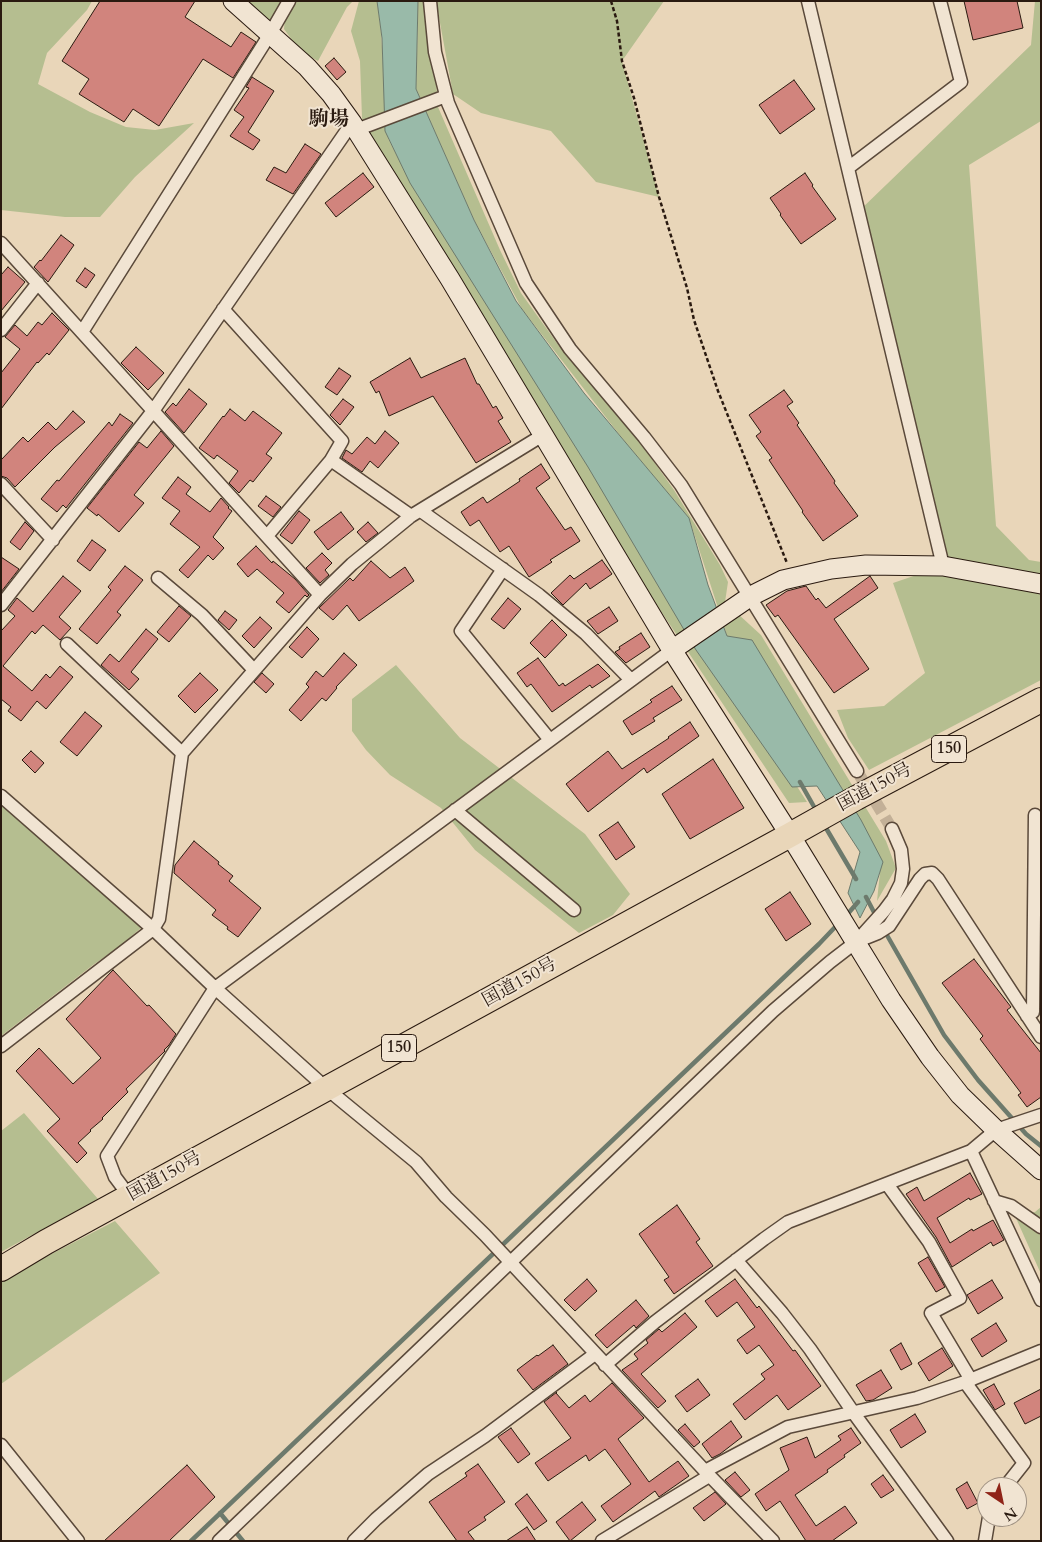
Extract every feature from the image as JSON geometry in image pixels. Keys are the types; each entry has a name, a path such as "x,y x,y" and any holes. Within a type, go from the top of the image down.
{"highway":[{"name":"国道150号","path":"1,1269 46,1242 856,798 1041,700"}],"street":[{"path":"233,1 307,67 361,125 543,435 795,833 835,910 892,1000 930,1057 960,1095 1041,1170"},
{"path":"82,332 289,1"},
{"path":"430,1 435,52 448,103 526,283 570,349 644,437 681,485 857,771"},
{"path":"808,1 943,566"},
{"path":"848,168 961,82 940,1"},
{"path":"1,605 153,411 223,310 361,125 446,96"},
{"path":"1,243 320,595"},
{"path":"1,330 38,283"},
{"path":"223,310 342,441 331,460 267,536"},
{"path":"1,1046 152,929 159,919 182,753 320,595 352,564 416,513 543,435"},
{"path":"331,460 416,513 539,595 586,634 631,680"},
{"path":"1,484 53,540"},
{"path":"130,1197 115,1177 107,1156 215,988 631,680 751,596 783,580 831,569 866,565 943,566 1041,584"},
{"path":"502,569 461,631 550,740"},
{"path":"158,578 202,615 254,670"},
{"path":"67,644 182,753"},
{"path":"1,796 152,929 326,1088 416,1162 446,1197 488,1239 707,1474 773,1541"},
{"path":"455,810 574,910"},
{"path":"1027,1016 1033,1012 1035,815"},
{"path":"222,1538 773,1011 830,962 853,938 884,911 901,883 903,869 901,850 892,829"},
{"path":"853,938 878,933 889,926 920,879 926,874 932,873 938,878 1041,1037"},
{"path":"605,1365 655,1322 788,1222 971,1151 996,1130 1041,1115"},
{"path":"971,1151 1041,1300"},
{"path":"887,1184 929,1242 960,1298 931,1313 968,1381 1024,1463 1013,1477"},
{"path":"994,1201 1011,1206 1041,1227"},
{"path":"736,1260 810,1349 947,1541"},
{"path":"602,1541 707,1474 788,1427 917,1398 968,1381 1041,1352"},
{"path":"354,1541 376,1519 428,1474 484,1436 595,1354"},
{"path":"1,1445 78,1541"},
{"path":"985,1541 987,1527"}],"path":[{"path":"611,1 617,21 622,61 634,98 659,197 687,288 694,320 718,392 793,578"}],"shaded area":[{"path":"1,1 92,1 87,10 47,53 38,84 90,112 126,127 155,130 194,123 135,177 100,217 65,217 1,210"},
{"path":"233,1 289,1 270,34"},
{"path":"294,1 353,1 347,7 318,61 300,51 284,29 285,17"},
{"path":"359,1 377,1 381,32 388,138 414,188 807,802 789,803 618,547 369,137 362,118 360,61 351,31"},
{"path":"377,1 418,1 416,89 474,220 516,301 584,393 689,518 708,585 727,636 752,640 861,820 883,862 874,891 860,918 848,893 860,852 817,786 792,787 696,650 588,467 410,183 385,131 382,38"},
{"path":"417,1 430,1 438,107 500,250 521,293 559,346 624,420 674,490 720,565 728,582 725,602 761,635 886,841 896,868 877,901 880,872 727,636 689,518 625,442 522,309 474,220 416,89"},
{"path":"436,1 664,1 622,61 659,197 596,182 551,131 481,113 453,94"},
{"path":"1035,1 1041,1 1041,121 969,165 996,526 1029,560 1041,562 1041,680 869,770 848,738 837,710 884,706 925,673 893,583 943,566 858,212 1031,45"},
{"path":"396,665 460,738 585,834 630,894 613,915 579,933 475,850 441,808 390,775 366,750 352,731 352,699"},
{"path":"1,796 57,851 141,928 119,947 1,1036"},
{"path":"24,1113 98,1199 1,1252 1,1131"},
{"path":"1011,1207 1023,1214 1035,1212 1041,1207 1041,1274"},
{"path":"115,1221 160,1273 1,1384 1,1280"}],"building":[{"path":"100,1 195,1 185,17 231,47 241,32 256,42 233,78 203,59 159,126 133,109 124,122 79,94 89,79 62,61"},
{"path":"964,1 1017,1 1023,28 973,40"},
{"path":"334,58 346,72 337,80 325,66"},
{"path":"252,77 274,91 248,132 260,140 253,150 230,136 244,117 234,110 249,88 246,87"},
{"path":"794,80 815,109 780,134 759,105"},
{"path":"305,144 321,154 293,194 266,180 274,167 286,173"},
{"path":"363,173 374,187 336,217 325,203"},
{"path":"805,173 836,219 801,244 770,198"},
{"path":"61,235 74,245 48,282 34,267"},
{"path":"8,267 25,282 1,311 1,275"},
{"path":"85,268 95,275 86,288 76,281"},
{"path":"52,313 69,330 49,355 47,353 37,362 1,409 1,373 20,349 5,337 15,325 27,336 38,322 42,325"},
{"path":"136,347 164,373 148,390 121,363"},
{"path":"410,358 421,378 465,358 477,384 479,384 493,408 496,406 503,418 498,421 511,442 476,463 433,396 389,416 379,391 376,393 370,382"},
{"path":"339,368 351,376 337,395 325,387"},
{"path":"189,389 207,404 184,433 165,412 173,403 176,406"},
{"path":"784,390 793,402 787,406 799,423 797,425 835,481 834,483 858,516 823,541 769,460 772,458 756,436 761,432 749,415"},
{"path":"343,399 354,407 340,425 330,415"},
{"path":"230,409 245,421 253,411 282,433 266,454 272,458 253,482 250,480 239,493 229,483 238,471 217,455 214,459 199,448"},
{"path":"73,411 85,422 55,447 15,487 7,478 1,476 1,460 23,437 28,442 48,422 56,430"},
{"path":"120,414 133,423 66,508 63,505 57,512 41,499 57,480 59,481 109,422 112,426"},
{"path":"161,431 174,446 134,495 144,503 119,532 98,514 97,516 87,508 139,442 147,448"},
{"path":"385,431 399,443 378,468 370,461 362,472 342,458 346,450 352,454 367,437 375,444"},
{"path":"541,464 550,478 536,488 565,530 571,527 580,541 550,560 552,562 529,577 509,546 500,552 479,520 470,526 461,512 483,497 487,503"},
{"path":"178,477 191,487 186,494 210,512 221,498 232,511 213,537 224,548 213,560 208,555 188,578 179,570 200,547 170,524 180,511 162,498"},
{"path":"266,496 281,507 273,517 258,506"},
{"path":"299,511 310,520 292,544 280,535"},
{"path":"341,512 354,529 328,550 314,532"},
{"path":"25,522 34,531 20,550 10,542"},
{"path":"368,522 378,533 366,542 357,532"},
{"path":"92,540 106,550 90,571 77,561"},
{"path":"256,546 272,563 273,561 295,579 309,595 307,597 305,595 289,613 276,602 284,593 257,569 248,577 237,564"},
{"path":"322,553 332,563 325,570 329,575 320,583 306,568"},
{"path":"1,557 19,569 1,592"},
{"path":"602,560 612,574 590,589 586,583 563,605 551,593 570,575 574,579"},
{"path":"371,561 390,578 405,567 414,581 359,621 347,605 333,620 319,608 350,578 353,581"},
{"path":"125,566 143,580 117,612 121,615 97,644 79,629 111,590 108,587"},
{"path":"63,576 81,591 59,617 71,628 60,640 43,625 35,634 32,631 3,666 32,691 46,674 50,678 60,666 73,677 46,709 37,701 21,721 8,711 11,707 1,699 1,631 15,616 8,610 17,598 33,612"},
{"path":"870,576 878,588 834,619 869,669 834,693 778,615 775,617 766,605 787,591 806,586 816,600 818,598 826,608"},
{"path":"508,598 521,609 504,629 491,619"},
{"path":"179,606 191,616 169,642 157,632"},
{"path":"609,607 618,621 598,634 587,621"},
{"path":"225,611 237,620 229,630 218,620"},
{"path":"260,617 272,628 254,648 242,636"},
{"path":"552,620 567,635 545,658 530,643"},
{"path":"307,627 319,639 302,658 289,647"},
{"path":"146,629 158,639 131,672 139,679 129,690 101,665 110,654 119,662"},
{"path":"641,633 650,647 626,663 615,652 620,649 619,647"},
{"path":"344,653 357,665 336,687 326,701 322,698 301,721 289,710 309,687 306,684 316,671 323,677"},
{"path":"538,658 559,686 563,683 565,686 598,664 610,676 592,688 590,685 552,712 531,684 527,687 517,673"},
{"path":"200,673 218,690 195,713 178,696"},
{"path":"262,673 274,684 266,693 254,682"},
{"path":"672,686 682,700 653,718 655,721 632,735 623,721"},
{"path":"85,712 102,726 77,756 60,742"},
{"path":"690,722 699,736 647,773 644,768 588,812 566,784 608,751 622,769"},
{"path":"31,751 44,763 35,773 22,760"},
{"path":"713,759 744,808 690,839 662,794"},
{"path":"618,822 635,847 616,860 599,835"},
{"path":"194,841 233,876 229,881 261,908 238,937 212,915 216,910 174,873 175,865"},
{"path":"790,892 811,924 786,941 765,909"},
{"path":"974,959 1011,1007 1007,1010 1041,1053 1041,1097 1027,1107 1018,1095 1021,1093 980,1039 983,1036 942,983"},
{"path":"113,970 176,1034 165,1051 126,1089 128,1092 78,1143 87,1153 77,1163 47,1131 60,1119 16,1071 39,1048 73,1084 101,1058 66,1019"},
{"path":"970,1173 982,1194 970,1200 969,1198 937,1218 950,1243 972,1229 973,1231 993,1220 1004,1240 993,1246 991,1242 952,1267 936,1237 906,1194 917,1187 924,1201"},
{"path":"677,1205 700,1239 696,1242 713,1266 674,1294 664,1280 669,1277 639,1234"},
{"path":"928,1257 945,1287 936,1292 918,1263"},
{"path":"587,1279 597,1291 575,1311 564,1300"},
{"path":"735,1279 757,1308 759,1306 793,1351 795,1350 821,1386 788,1410 777,1395 745,1420 733,1404 765,1379 761,1374 774,1365 759,1345 747,1354 737,1340 755,1327 737,1302 717,1317 705,1301"},
{"path":"992,1280 1003,1298 978,1314 967,1295"},
{"path":"636,1300 649,1316 636,1328 634,1325 607,1348 595,1335"},
{"path":"685,1313 697,1327 641,1374 666,1401 658,1408 622,1370 638,1359 634,1354 648,1343 646,1340 659,1329 662,1332"},
{"path":"996,1323 1007,1341 982,1357 971,1339"},
{"path":"901,1343 912,1364 901,1370 890,1350"},
{"path":"553,1345 568,1364 533,1390 517,1370"},
{"path":"942,1348 953,1366 929,1381 918,1363"},
{"path":"881,1370 892,1388 873,1400 866,1401 856,1385"},
{"path":"698,1379 710,1395 687,1412 675,1396"},
{"path":"612,1383 644,1418 618,1439 649,1482 678,1461 689,1476 659,1497 655,1491 613,1522 601,1506 631,1484 605,1449 589,1461 586,1455 548,1481 535,1463 571,1438 544,1402 557,1392 569,1408 585,1395 590,1402"},
{"path":"994,1384 1005,1404 995,1410 983,1390"},
{"path":"1041,1389 1041,1416 1025,1424 1014,1403"},
{"path":"915,1414 926,1432 901,1448 890,1430"},
{"path":"731,1421 742,1437 712,1458 702,1444"},
{"path":"685,1424 700,1442 694,1447 678,1430"},
{"path":"511,1428 530,1454 518,1463 498,1437"},
{"path":"851,1428 861,1443 844,1455 845,1457 827,1470 828,1472 795,1495 816,1526 845,1506 857,1523 832,1541 806,1541 780,1501 766,1511 755,1494 789,1470 780,1448 807,1437 815,1458 841,1440 838,1436"},
{"path":"478,1464 505,1502 484,1517 486,1520 468,1532 475,1541 457,1541 429,1502 467,1476 465,1473"},
{"path":"187,1465 215,1497 169,1541 104,1541"},
{"path":"735,1472 750,1490 741,1497 725,1480"},
{"path":"883,1475 894,1490 881,1498 871,1484"},
{"path":"967,1482 977,1504 967,1509 956,1489"},
{"path":"715,1492 726,1504 704,1521 693,1508"},
{"path":"527,1494 547,1521 534,1530 515,1504"},
{"path":"582,1502 596,1520 570,1541 556,1522"},
{"path":"527,1527 536,1541 506,1541"}],"waterway":[{"path":"800,782 817,812"},
{"path":"823,823 856,879"},
{"path":"866,897 876,916"},
{"path":"845,917 858,902"},
{"path":"191,1541 838,924"},
{"path":"884,930 944,1035 978,1080 1026,1134 1041,1146"},
{"path":"220,1513 243,1541"}],"tunnel":[{"path":"857,771 892,829"}],"district":[{"name":"駒場","path":"329,120"}]}
